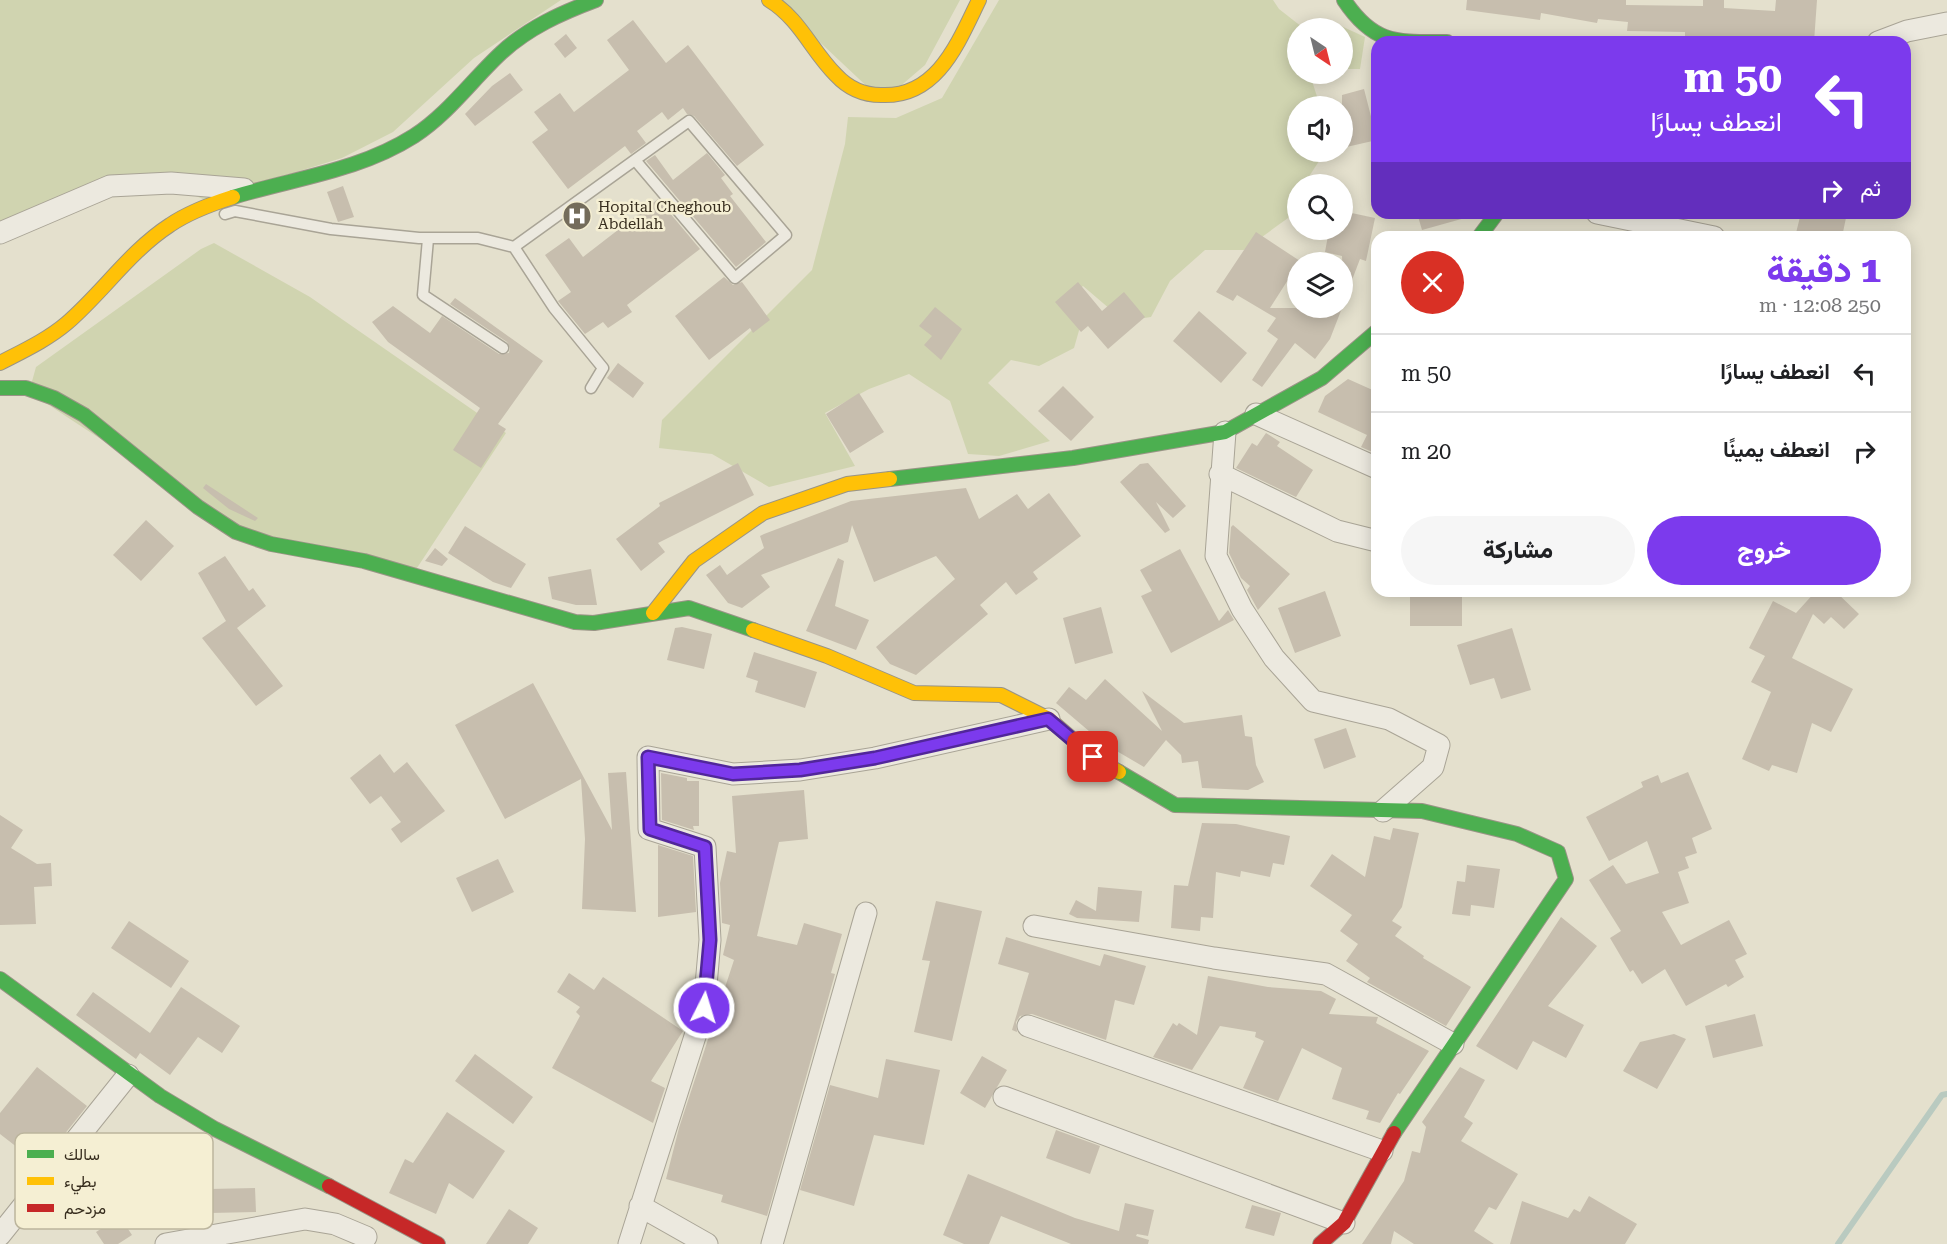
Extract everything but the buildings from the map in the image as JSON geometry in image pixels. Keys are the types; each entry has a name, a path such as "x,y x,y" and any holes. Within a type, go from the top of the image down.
{"street":[{"path":"0,363 42,341 66,324 168,228 185,215 255,190 361,162 415,135 516,40 570,9 596,0"},
{"path":"769,0 802,26 833,73 855,92 889,98 910,94 934,78 953,51 979,0"},
{"path":"1344,0 1352,14 1375,36"},
{"path":"1894,36 1947,23"},
{"path":"0,233 110,186 171,183 255,190"},
{"path":"1626,219 1685,231"},
{"path":"653,613 694,561 763,513 847,484 1073,458 1225,432 1322,378 1371,337"},
{"path":"0,388 25,388 55,397 87,416 192,504 241,536 364,561 575,622 594,623 689,608 827,656 914,693 1001,695 1048,719 1093,757 1175,805 1422,811 1517,834 1558,852 1566,879 1382,1150 1344,1223 1320,1244"},
{"path":"1256,414 1371,465"},
{"path":"1225,432 1220,474 1216,556 1242,609 1274,658 1313,701 1389,719 1439,745 1433,767 1383,811"},
{"path":"1220,474 1337,531 1371,540"},
{"path":"629,1244 704,1008 710,940 705,847 650,829 648,757 733,774 800,770 875,758 1048,719"},
{"path":"772,1244 866,913"},
{"path":"1034,926 1214,958 1326,974 1453,1044"},
{"path":"0,979 128,1075 187,1113 331,1190 385,1213 438,1244"},
{"path":"1028,1026 1382,1150"},
{"path":"81,1133 128,1075"},
{"path":"1004,1097 1344,1223"},
{"path":"331,1190 368,1240"},
{"path":"640,1206 707,1244"},
{"path":"0,1234 15,1215"},
{"path":"166,1244 305,1220 335,1224 368,1240"}],"lane":[{"path":"514,247 635,160 689,122 786,235 735,278 635,160"},
{"path":"168,228 235,211 332,229 428,239 478,238 514,247 554,308 603,368 591,388"},
{"path":"428,239 423,295 503,348"}],"green space":[{"path":"0,0 561,0 474,58 393,132 342,158 205,200 162,181 87,187 0,238"},
{"path":"775,0 960,0 925,65 897,89 875,94"},
{"path":"999,0 1273,0 1279,9 1290,18 1287,18 1287,84 1313,84 1317,96 1287,96 1287,162 1318,162 1311,174 1287,174 1287,219 1244,250 1205,250 1170,281 1151,317 1124,321 1083,286 1059,306 1080,327 1074,348 1039,366 1011,360 988,383 1050,441 999,456 968,454 950,401 909,374 869,389 825,413 855,466 769,487 712,454 659,448 662,420 812,270 845,144 848,117 896,118 942,98"},
{"path":"1353,31 1365,37 1360,69 1353,69"},
{"path":"214,243 310,297 506,433 413,574 239,530 29,392 36,367 201,249"}],"waterway":[{"path":"1838,1244 1942,1095 1947,1094"}],"traffic: fast":[{"path":"233,197 349,166 393,148 438,118 511,44 558,16 596,0"},
{"path":"1344,0 1366,26 1384,36"},
{"path":"1484,231 1492,219"},
{"path":"890,479 1073,458 1225,432 1322,378 1371,336"},
{"path":"0,388 26,388 54,398 84,415 198,507 236,532 271,544 364,561 575,622 594,623 689,608 753,630"},
{"path":"1119,772 1175,805 1422,811 1517,834 1558,852 1566,879 1394,1133"},
{"path":"0,979 160,1096 215,1129 329,1186"}],"traffic: slow":[{"path":"769,0 789,16 841,80 851,87 874,95 900,94 931,78 954,50 979,0"},
{"path":"0,363 43,340 67,323 129,259 170,225 200,209 233,197"},
{"path":"653,613 694,561 763,513 847,484 890,479"},
{"path":"753,630 827,656 914,693 1001,695 1049,719 1093,757 1119,772"}],"traffic: jam":[{"path":"1320,1244 1344,1223 1394,1133"},
{"path":"329,1186 438,1244"}],"place":[{"name":"Hopital Cheghoub Abdellah","path":"577,216"}],"route":[{"path":"704,1008 710,940 705,847 650,829 648,757 733,774 800,770 875,758 1048,719 1093,757"}]}
